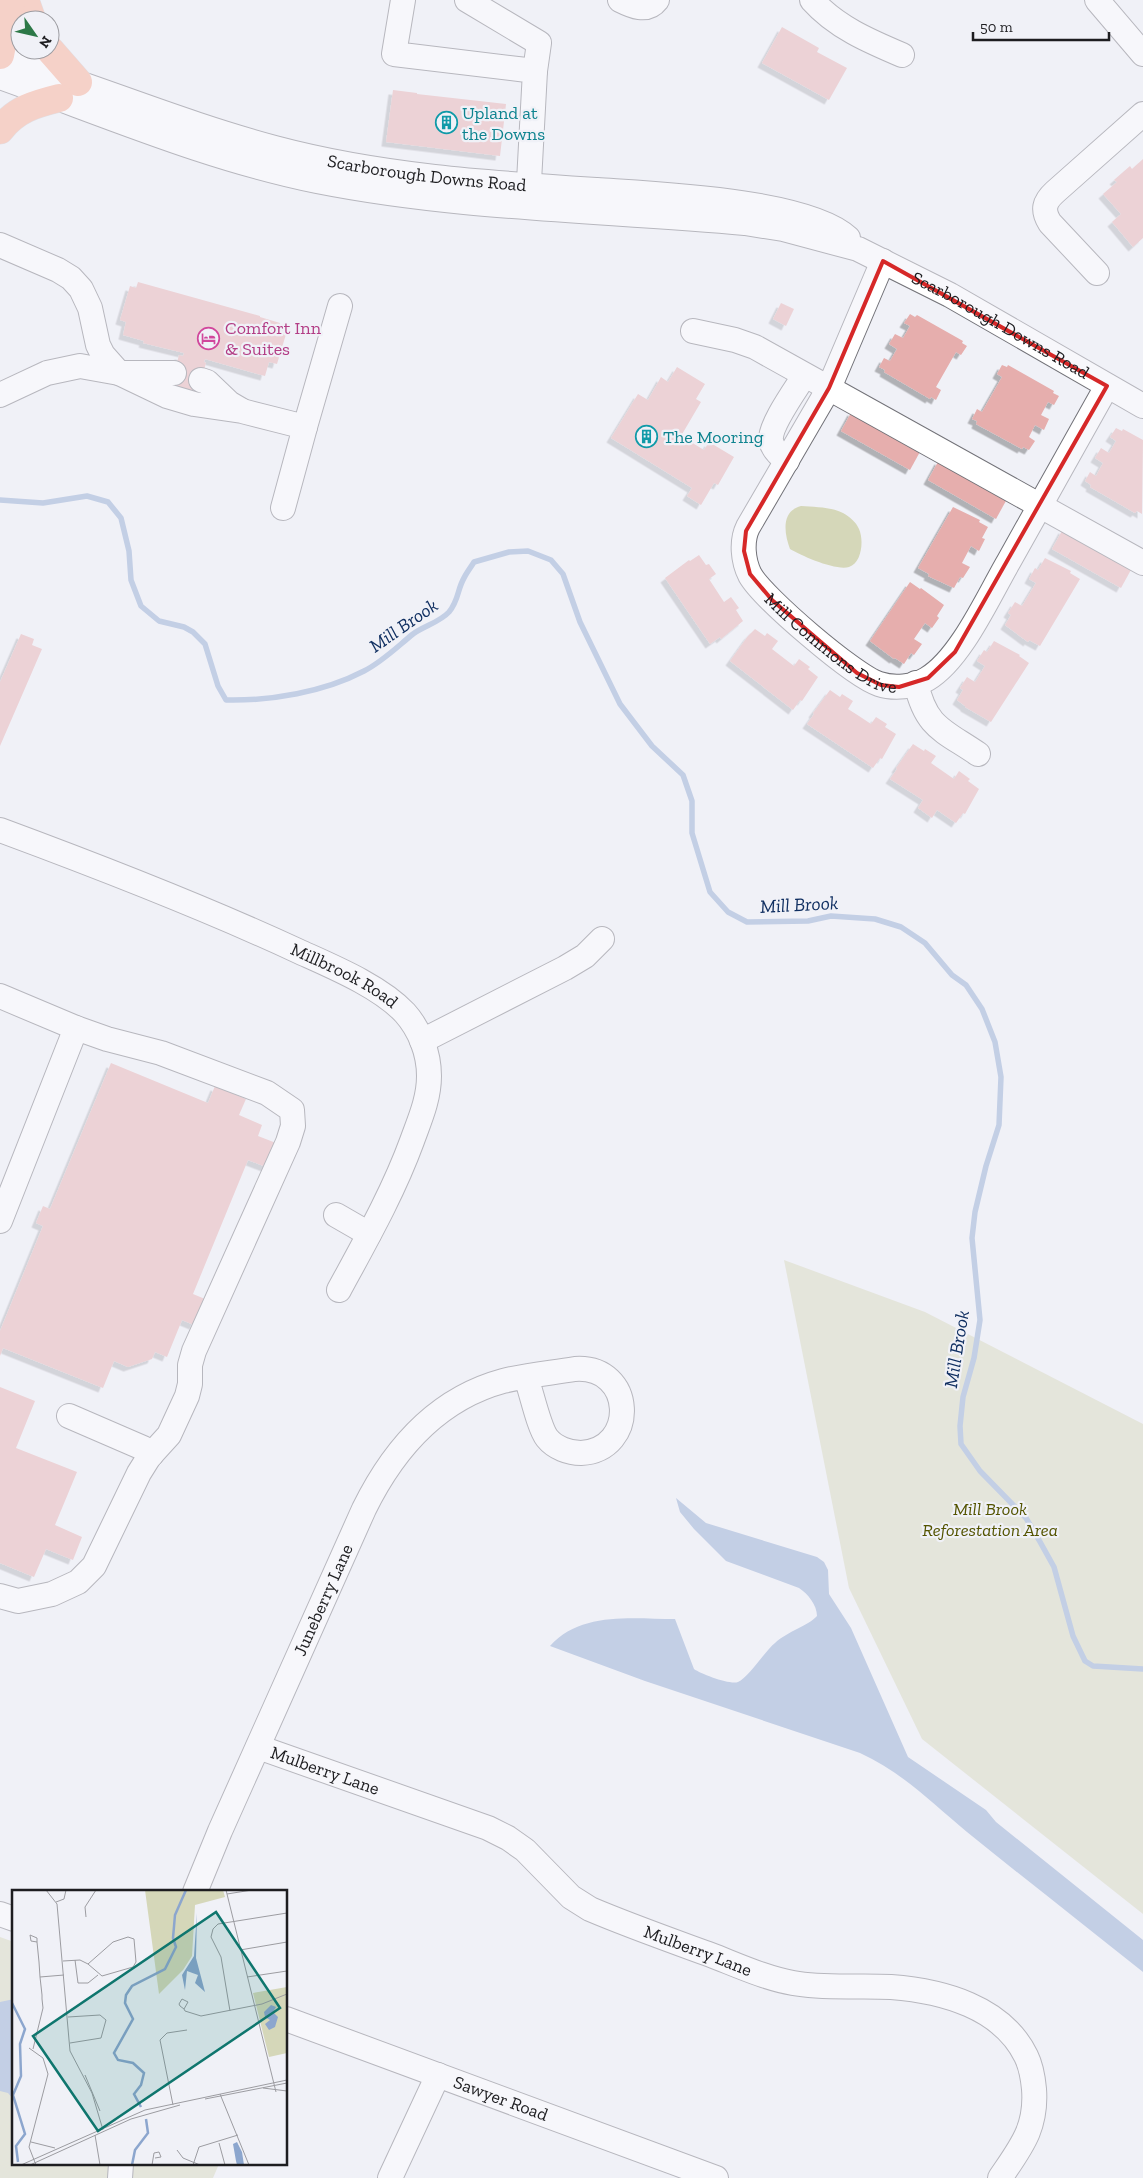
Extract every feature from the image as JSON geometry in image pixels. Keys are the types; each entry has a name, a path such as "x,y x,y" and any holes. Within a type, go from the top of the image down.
{"main road":[{"path":"0,56 11,0"},
{"path":"0,130 12,116 23,108 69,90 55,60"}],"street":[{"path":"403,0 394,54 535,71"},
{"path":"467,0 540,43 535,71 528,196"},
{"path":"620,0 630,6 642,7 654,4 657,0"},
{"path":"812,0 855,34 902,55"},
{"path":"1097,0 1143,54"},
{"name":"Scarborough Downs Road","path":"0,56 69,90 211,152 316,180 427,198 528,196 710,199 763,208 810,219 843,233 858,249 950,295 1143,406"},
{"name":"Scarborough Downs Road","path":"0,77 69,90"},
{"path":"1097,273 1050,223 1045,214 1045,204 1055,192 1143,114"},
{"path":"0,245 58,270 71,278 86,299 98,345 103,355 118,373 167,396 194,404 242,411 305,427"},
{"name":"Mill Commons Drive","path":"883,261 829,388 746,531 744,551 750,574 772,600 857,673 874,682 889,686 916,683 937,672 955,652 1107,386"},
{"path":"284,508 340,306"},
{"path":"62,368 80,348 92,320"},
{"path":"693,331 744,343 829,388 1143,563"},
{"path":"0,395 62,368 80,366 118,373 174,373"},
{"path":"787,461 774,449 771,436 778,419 804,376"},
{"path":"201,380 207,382 229,403 242,411"},
{"path":"916,683 920,700 930,720 978,754"},
{"name":"Millbrook Road","path":"0,830 248,928 346,974 395,1004 411,1022 422,1041 429,1076 424,1109 408,1150 369,1234 339,1290"},
{"path":"422,1041 566,968 585,956 602,938"},
{"path":"0,996 76,1028 107,1039 168,1055 267,1093 289,1107 294,1117 288,1142 194,1352 190,1365 190,1384 187,1396 169,1435 151,1455 139,1474 100,1553 87,1574 78,1582 64,1589 39,1598 18,1601 0,1596"},
{"path":"0,1221 76,1028"},
{"path":"336,1215 369,1234"},
{"name":"Juneberry Lane","path":"196,1890 220,1831 377,1482 410,1438 432,1417 481,1388 526,1377"},
{"path":"69,1416 143,1448 151,1455"},
{"name":"Mulberry Lane","path":"258,1747 488,1828 526,1850 571,1897 590,1909 752,1971 792,1983 892,1987 922,1991 952,1998 990,2015 1007,2028 1020,2044 1029,2062 1034,2080 1035,2111 1030,2133 1000,2178"},
{"path":"0,1914 12,1918"},
{"name":"Sawyer Road","path":"288,2020 705,2176"},
{"path":"390,2178 438,2075"}],"highlighted area":[{"path":"883,261 1107,386 955,652 928,678 899,687 881,685 857,673 772,600 750,574 744,551 746,531 829,388"}],"green space":[{"path":"801,506 823,508 843,513 858,526 861,534 861,551 853,565 843,568 828,565 790,549 786,536 787,518 790,513"},
{"name":"Mill Brook Reforestation Area","path":"784,1260 925,1312 1143,1424 1143,1914 922,1739 849,1588"},
{"path":"0,1937 12,1941 12,2166 218,2166 213,2178 0,2178"}],"water":[{"path":"676,1498 706,1523 817,1557 824,1562 828,1570 829,1594 851,1628 908,1757 986,1810 996,1822 1143,1940 1143,1972 890,1769 860,1753 645,1681 550,1646 563,1635 577,1627 592,1622 625,1618 675,1619 694,1669 703,1674 734,1683 742,1680 780,1639 817,1616 811,1600 799,1588 726,1561 680,1512"},
{"path":"12,1999 12,2098 8,2093 0,2091 0,2002"}],"building":[{"path":"782,27 819,48 817,52 847,68 829,100 762,63"},
{"name":"Upland at the Downs","path":"393,90 506,104 500,156 386,142"},
{"path":"1143,159 1143,238 1133,247 1112,222 1121,214 1103,194 1117,182 1114,180 1130,166 1132,169"},
{"name":"Comfort Inn & Suites","path":"138,282 280,323 279,328 287,331 277,364 269,362 265,376 205,359 204,362 206,363 198,392 171,385 179,355 183,356 184,353 143,343 144,341 123,335 126,322 120,320 130,286 136,288"},
{"path":"781,303 794,309 786,326 773,319"},
{"path":"910,314 915,317 917,315 963,341 962,343 967,346 961,355 956,352 936,387 941,390 936,400 931,397 930,399 884,372 885,370 879,367 884,358 890,361 897,349 889,344 895,334 903,338 910,326 904,323"},
{"path":"1002,365 1007,367 1008,365 1054,391 1053,393 1059,396 1054,405 1048,402 1041,415 1049,419 1044,430 1035,425 1029,437 1035,441 1029,450 1023,447 1022,449 976,424 977,421 972,419 977,409 982,412 1002,377 997,374"},
{"name":"The Mooring","path":"677,367 705,384 696,399 701,402 681,436 704,450 709,442 734,457 718,485 714,483 701,505 687,496 692,488 611,438 638,394 648,400 661,377 668,382"},
{"path":"852,411 921,450 910,470 841,431"},
{"path":"1116,428 1122,431 1123,429 1143,440 1142,514 1137,511 1135,513 1090,487 1091,485 1085,481 1090,472 1096,476 1103,463 1095,458 1101,448 1109,453 1116,441 1110,437"},
{"path":"939,460 1007,499 996,519 928,480"},
{"path":"953,507 980,520 979,522 988,527 982,538 985,539 979,551 971,546 962,563 970,567 963,578 960,577 954,588 928,576 929,574 918,568"},
{"path":"1063,529 1132,568 1121,588 1052,549"},
{"path":"699,555 716,574 709,579 724,602 731,597 739,608 736,610 743,621 721,639 720,637 710,644 665,578"},
{"path":"1045,558 1071,571 1070,573 1080,579 1040,646 1029,640 1028,642 1005,625 1011,615 1008,613 1015,602 1022,606 1036,583 1029,579 1035,568 1038,570"},
{"path":"910,582 944,605 937,616 939,618 932,628 925,623 914,639 922,644 914,655 911,653 904,664 870,641"},
{"path":"755,629 765,636 767,633 778,641 772,649 794,666 799,659 810,667 808,669 818,677 802,701 800,700 793,710 730,661"},
{"path":"21,634 34,639 32,645 42,649 0,746 0,682"},
{"path":"994,641 1020,655 1029,663 991,722 965,707 957,700 963,690 960,688 967,677 975,682 985,666 977,661 984,650 987,652"},
{"path":"830,690 840,697 842,694 853,701 848,709 871,724 876,717 887,724 885,727 896,734 882,759 880,758 873,768 807,724"},
{"path":"913,744 936,756 931,763 954,779 959,771 979,789 965,814 963,813 956,823 937,810 932,818 918,808 923,800 890,779"},
{"path":"111,1063 208,1103 215,1086 246,1099 239,1115 262,1125 258,1136 276,1143 266,1167 248,1160 193,1294 205,1299 194,1325 182,1320 167,1357 155,1352 152,1359 128,1367 114,1361 103,1388 3,1348 0,1356 0,1331 43,1226 36,1223 43,1206 50,1209"},
{"path":"0,1387 35,1401 16,1448 77,1472 55,1525 82,1537 73,1560 46,1549 34,1577 0,1563"}],"waterway":[{"name":"Mill Brook","path":"0,500 43,503 87,496 108,502 121,518 129,551 131,580 141,606 159,621 184,627 193,632 205,644 218,686 226,700 279,697 315,690 332,685 371,667 413,634 441,619 449,612 455,603 462,582 474,562 509,552 528,551 551,560 563,574 580,622 620,704 652,746 683,775 692,801 692,833 710,892 728,912 747,922 808,921 831,916 875,919 901,927 925,943 952,975 966,985 982,1009 995,1042 1001,1077 999,1125 986,1166 975,1212 972,1238 980,1320 974,1358 963,1397 960,1426 961,1444 980,1471 1026,1518 1039,1540 1054,1567 1073,1636 1085,1661 1093,1666 1143,1669"}],"place":[{"name":"Upland at the Downs","path":"446,123"},
{"name":"Comfort Inn & Suites","path":"209,338"},
{"name":"The Mooring","path":"647,437"}]}
